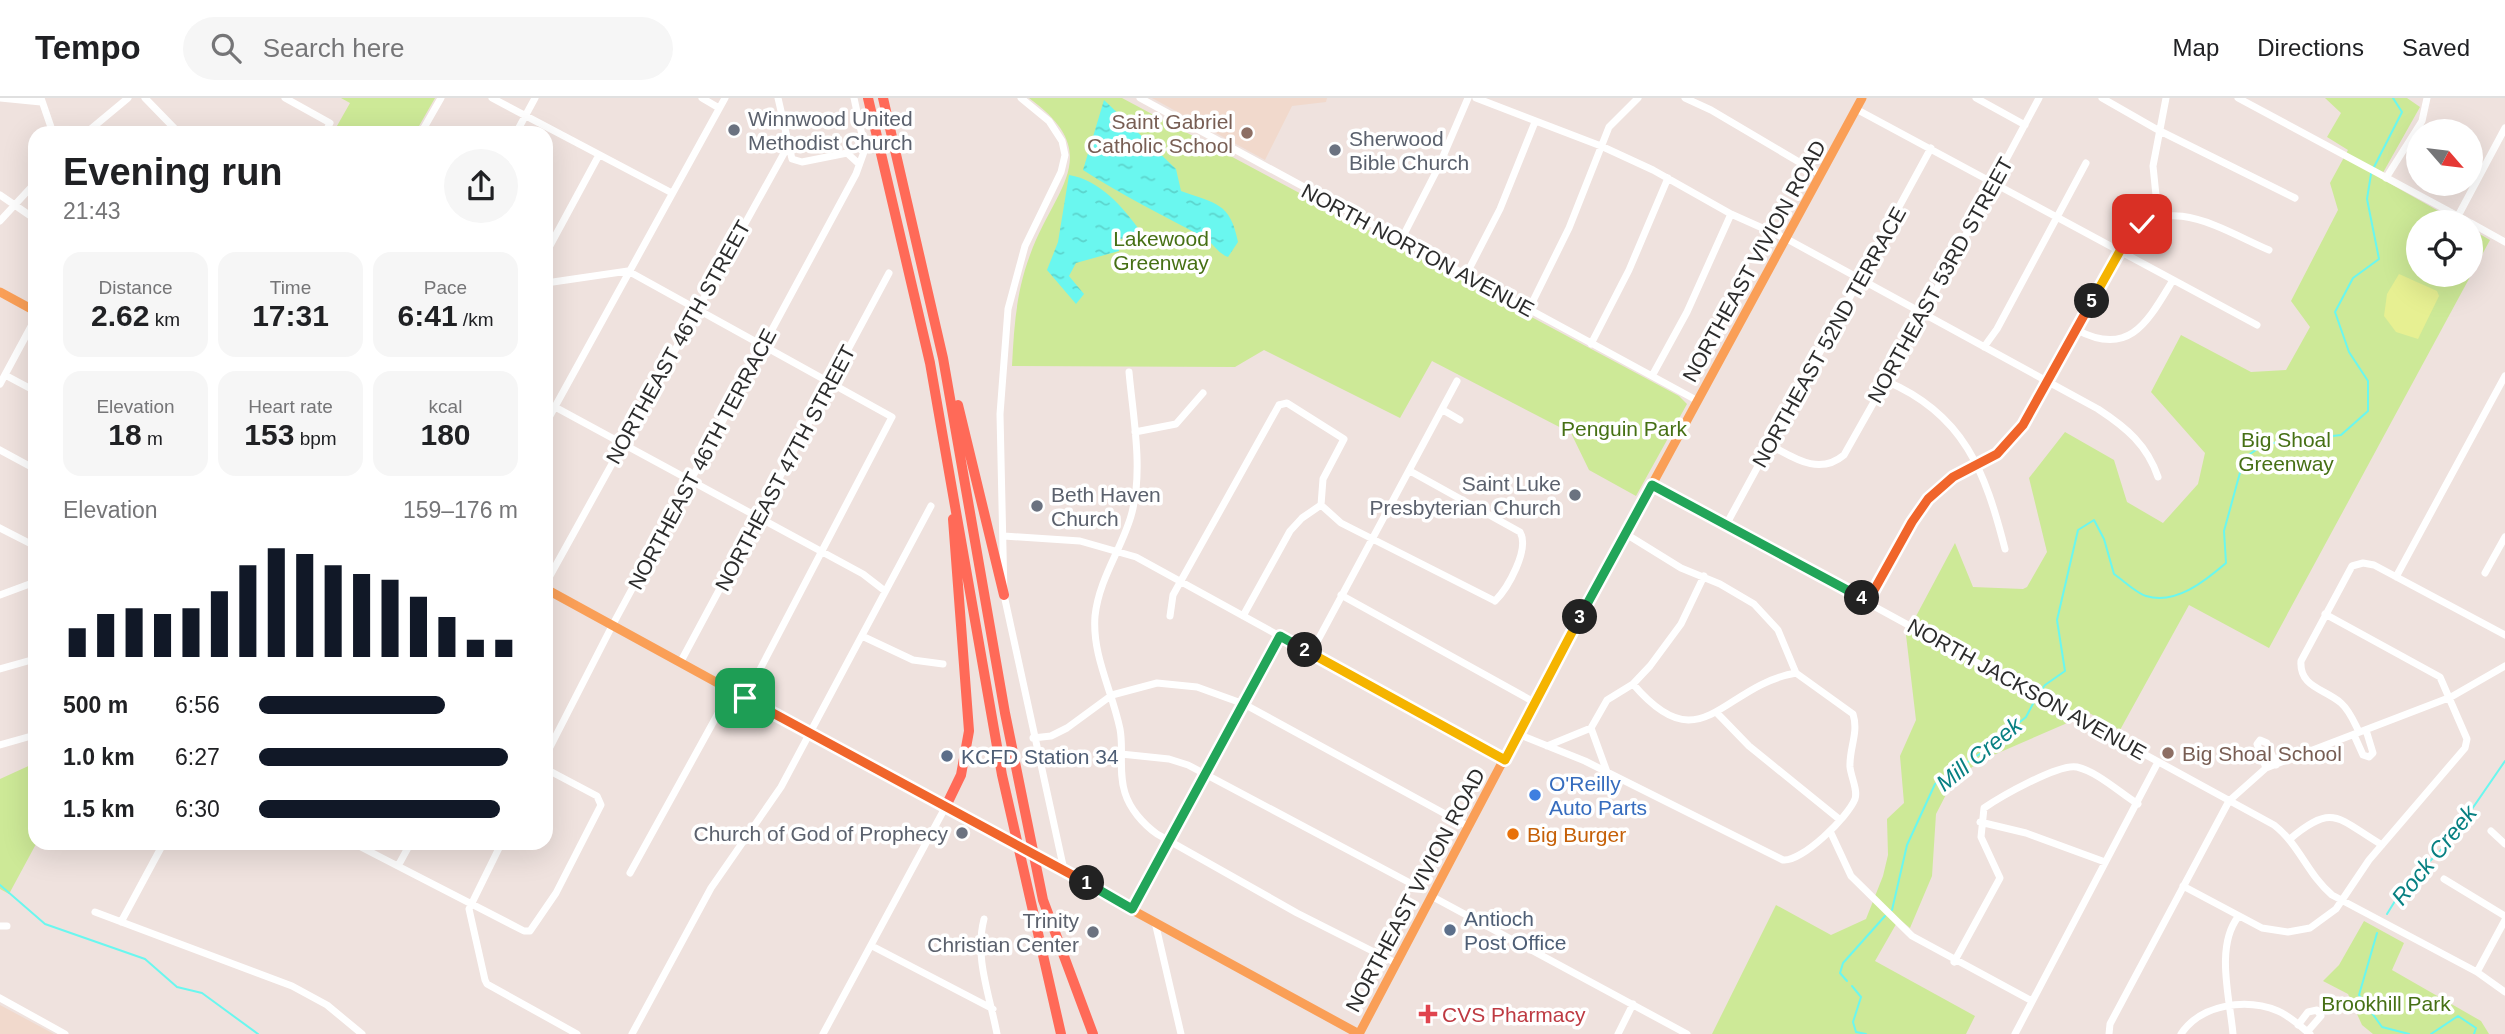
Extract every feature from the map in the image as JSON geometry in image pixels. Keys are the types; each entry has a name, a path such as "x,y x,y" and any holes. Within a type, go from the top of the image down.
{"highway":[{"path":"868,98 930,363 1002,775 1061,1034"},
{"path":"883,98 943,358 1005,713 1043,900 1093,1034"},
{"path":"943,358 952,379 1004,595"},
{"path":"946,806 961,775 969,731 950,477"}],"main road":[{"name":"NORTHEAST VIVION ROAD","path":"1359,1034 1534,702 1862,98"},
{"path":"0,292 28,307"},
{"path":"553,593 1064,870 1359,1034"}],"street":[{"path":"94,126 128,98"},
{"path":"145,98 172,126"},
{"path":"285,98 330,123 328,126"},
{"path":"425,126 441,98"},
{"path":"492,98 544,126"},
{"path":"520,126 535,98"},
{"path":"702,98 719,108"},
{"path":"553,411 725,98"},
{"path":"778,98 792,159 799,162 847,153 859,164"},
{"name":"NORTHEAST 46TH TERRACE","path":"553,741 612,626 847,194 865,149 854,98"},
{"path":"1021,98 1049,121 1062,141 1065,156 1061,172 1025,246 1008,309 1000,414 1004,595 1033,738 1064,870"},
{"name":"NORTH NORTON AVENUE","path":"1140,98 1698,401"},
{"path":"1401,240 1438,168 1468,98"},
{"path":"1476,98 1601,146 1668,178 1731,214 1787,239 2098,409 2130,432 2148,452 2158,477"},
{"path":"1528,309 1569,228 1614,120 1638,98"},
{"path":"1685,98 1718,114 1821,175"},
{"path":"1976,98 2025,125"},
{"name":"NORTHEAST 53RD STREET","path":"1770,445 1809,465 1824,465 1838,460 1923,315 2039,98"},
{"path":"2102,98 2158,131 2295,198"},
{"path":"2158,215 2153,166 2166,98"},
{"path":"2238,98 2447,210"},
{"path":"2382,176 2422,121 2427,98"},
{"path":"0,99 41,100 50,126"},
{"path":"1856,108 2257,325"},
{"path":"1465,275 1505,200 1535,122"},
{"path":"2461,210 2505,128"},
{"path":"553,131 672,193"},
{"name":"NORTHEAST 46TH STREET","path":"553,570 788,146"},
{"name":"NORTHEAST 52ND TERRACE","path":"1726,525 1931,148"},
{"path":"553,240 599,155"},
{"path":"1984,347 1997,329 2086,163"},
{"path":"1591,344 1629,270 1668,178"},
{"path":"0,221 28,192"},
{"path":"0,195 28,214"},
{"path":"1652,376 1687,312 1731,214"},
{"path":"1868,601 1912,522 1928,499 1953,477 1978,465 2012,439 2049,382 2120,251 2135,229 2158,215 2191,217 2269,250"},
{"path":"2483,230 2505,242"},
{"path":"553,282 628,271 892,417 745,698"},
{"name":"NORTHEAST 47TH STREET","path":"680,663 889,273"},
{"path":"2077,330 2104,340 2129,335 2151,317 2173,280"},
{"path":"0,384 28,333"},
{"path":"1129,372 1135,432 1135,499 1118,551 1102,585 1095,615 1097,652 1117,714 1121,776 1128,801 1145,824 1168,840 1297,913 1396,963"},
{"path":"5,375 28,387"},
{"path":"2396,577 2505,376"},
{"path":"1311,653 1457,381"},
{"path":"1886,381 1918,398 1939,413 1957,431 1978,465 1992,500 2005,549"},
{"path":"1135,432 1177,424 1203,393"},
{"path":"1170,616 1173,595 1279,405 1276,395"},
{"path":"1279,405 1287,403 1344,439 1324,479 1321,505"},
{"path":"555,407 863,574 885,592"},
{"path":"1443,410 1461,420"},
{"path":"0,450 28,465"},
{"path":"1321,505 1335,519 1371,540 1413,557 1496,604 1523,550 1525,539 1520,532 1410,471"},
{"name":"NORTH JACKSON AVENUE","path":"1652,485 2274,825 2290,839 2318,882 2342,901 2477,972 2505,992"},
{"path":"1243,616 1290,531 1302,517 1321,505"},
{"path":"632,1034 711,888 780,787 931,506"},
{"path":"0,528 28,542"},
{"path":"1518,734 1607,772 1783,860 1800,857 1830,831 1855,798 1850,758 1855,722 1853,714 1813,688 1796,673 1785,641 1764,613 1737,593 1681,568 1626,534"},
{"path":"1004,536 1080,541 1118,551 1181,582 1505,760"},
{"path":"2485,573 2505,537"},
{"path":"2359,732 2343,705 2310,684 2302,675 2301,661 2347,572 2362,562 2374,565 2505,635"},
{"path":"1547,746 1591,728 1608,700 1633,684 1676,632 1703,576"},
{"path":"0,595 28,585"},
{"path":"1341,595 1534,702"},
{"path":"2183,886 2238,917 2269,930 2299,932 2325,919 2342,901 2382,845 2426,797 2468,743 2451,697 2437,675 2325,614"},
{"path":"862,636 913,660 943,664"},
{"path":"1132,909 1280,636"},
{"path":"0,669 28,661"},
{"path":"2109,1034 2110,1024 2229,801 2266,768 2451,697 2505,666"},
{"path":"1633,684 1652,705 1682,722 1717,713 1736,698 1781,675 1796,673"},
{"path":"1033,738 1051,736 1067,728 1112,695 1150,684 1175,683 1209,690 1244,704 1469,827"},
{"path":"630,873 731,690"},
{"path":"1717,713 1749,746 1839,819"},
{"path":"1591,728 1607,772"},
{"path":"0,744 28,737"},
{"path":"2266,768 2257,744 2260,740 2267,743 2276,765"},
{"path":"1121,754 1175,761 1205,774 1412,884"},
{"path":"2015,1034 2158,762"},
{"path":"1954,962 2000,878 1983,846 1980,822 1984,808 1998,798 2068,766 2085,770 2137,804"},
{"path":"367,850 524,931 530,931 556,893 602,800 553,773"},
{"path":"824,1034 946,806"},
{"path":"2290,839 2313,820 2327,816 2382,845"},
{"path":"1980,822 2026,833 2105,862"},
{"path":"1830,831 1851,876 1912,936 1954,962 2032,1002"},
{"path":"2491,831 2505,844"},
{"path":"121,922 160,850"},
{"path":"398,866 407,850"},
{"path":"498,850 471,904 476,943 487,984 577,1034"},
{"path":"2444,879 2505,918 2477,972"},
{"path":"1433,897 1687,1034"},
{"path":"95,912 292,986 327,1005 362,1034"},
{"path":"2233,1034 2226,951 2238,917"},
{"path":"984,919 979,940 997,1034"},
{"path":"1155,921 1181,1034"},
{"path":"872,946 993,1009"},
{"path":"0,998 65,1034"},
{"path":"1618,1034 1633,1004"},
{"path":"2181,1034 2199,1016 2230,1006 2270,1008 2308,1033 2321,1016 2319,1011 2314,1009 2308,1012 2298,1025"}],"shaded area":[{"name":"Saint Gabriel Catholic School","path":"1152,98 1327,98 1326,102 1292,106 1265,160"},
{"path":"0,1005 54,1034 0,1034"}],"green space":[{"path":"341,98 435,98 419,126 337,126 350,103"},
{"name":"Lakewood Greenway","path":"1029,98 1122,98 1679,396 1687,404 1636,496 1589,470 1571,433 1432,361 1400,418 1264,350 1235,367 1012,366 1016,310 1025,269 1040,231 1061,191 1068,173 1070,155 1065,137 1052,118"},
{"name":"Big Shoal Greenway","path":"2325,98 2407,98 2420,107 2413,119 2406,119 2406,132 2380,178 2406,193 2406,196 2412,196 2437,210 2406,210 2406,287 2465,287 2269,648 2189,605 2120,730 2082,709 2065,724 1982,760 1953,781 1936,814 1932,876 1910,928 1899,919 1875,961 1975,1016 1966,1034 1712,1034 1776,905 1831,935 1866,919 1888,855 1887,819 1904,803 1900,756 1916,720 1906,635 1955,543 1973,587 2027,587 2047,552 2029,478 2065,432 2114,460 2127,502 2163,523 2198,484 2205,453 2151,392 2181,335 2251,372 2286,370 2310,327 2291,301 2338,210 2330,183 2348,150 2327,137 2341,113"},
{"name":"Big Shoal Greenway","path":"2483,236 2490,240 2483,253"},
{"path":"2399,274 2406,277 2406,287 2428,287 2437,291 2439,296 2418,339 2396,332 2384,316 2387,294"},
{"path":"28,766 28,850 33,850 9,894 0,889 0,779"},
{"name":"Brookhill Park","path":"2364,921 2404,943 2392,970 2481,1021 2489,1034 2373,1034 2362,1025 2348,994 2323,981 2339,965"}],"water":[{"path":"1104,100 1176,169 1181,191 1212,202 1226,212 1238,242 1228,257 1203,237 1083,170"},
{"path":"1069,175 1091,182 1110,196 1141,232 1118,240 1119,251 1076,263 1069,276 1084,294 1076,304 1047,270 1058,242"}],"waterway":[{"name":"Mill Creek","path":"2373,169 2402,112 2393,98"},
{"name":"Mill Creek","path":"2039,693 2045,685 2065,671 2057,620 2078,530 2094,520 2104,539 2114,574 2138,592 2157,598 2189,590 2226,563 2224,531 2244,458 2265,444 2341,435 2368,411 2368,381 2349,352 2335,312 2353,278 2379,259 2367,199 2371,174"},
{"name":"Mill Creek","path":"1892,910 1907,845 1935,784 1987,749 2026,717 2036,698"},
{"name":"Rock Creek","path":"2387,914 2403,888 2450,841 2505,761"},
{"path":"0,885 45,924 145,959 177,987 202,993 258,1034"},
{"name":"Mill Creek","path":"1847,981 1840,973 1843,963 1885,916"},
{"name":"Rock Creek","path":"2377,933 2359,995 2382,1027 2409,1034"},
{"name":"Mill Creek","path":"1852,986 1861,997 1853,1022 1856,1032 1866,1034"},
{"name":"Rock Creek","path":"2431,1034 2458,1016 2476,1028 2474,1034"}],"place":[{"name":"Winnwood United Methodist Church","path":"734,130"},
{"name":"Saint Gabriel Catholic School","path":"1247,133"},
{"name":"Sherwood Bible Church","path":"1335,150"},
{"name":"Saint Luke Presbyterian Church","path":"1575,495"},
{"name":"Beth Haven Church","path":"1037,506"},
{"name":"Big Shoal School","path":"2168,753"},
{"name":"KCFD Station 34","path":"947,756"},
{"name":"O'Reilly Auto Parts","path":"1535,795"},
{"name":"Church of God of Prophecy","path":"962,833"},
{"name":"Big Burger","path":"1513,834"},
{"name":"Antioch Post Office","path":"1450,930"},
{"name":"Trinity Christian Center","path":"1093,932"},
{"name":"CVS Pharmacy","path":"1428,1014"}],"route":[{"path":"745,698 1132,909 1280,636 1505,760 1652,485 1868,601 1912,522 1928,499 1953,477 1997,454 2023,425 2125,242 2142,224"}],"park label":[{"name":"Penguin Park","path":"1624,428"}]}
